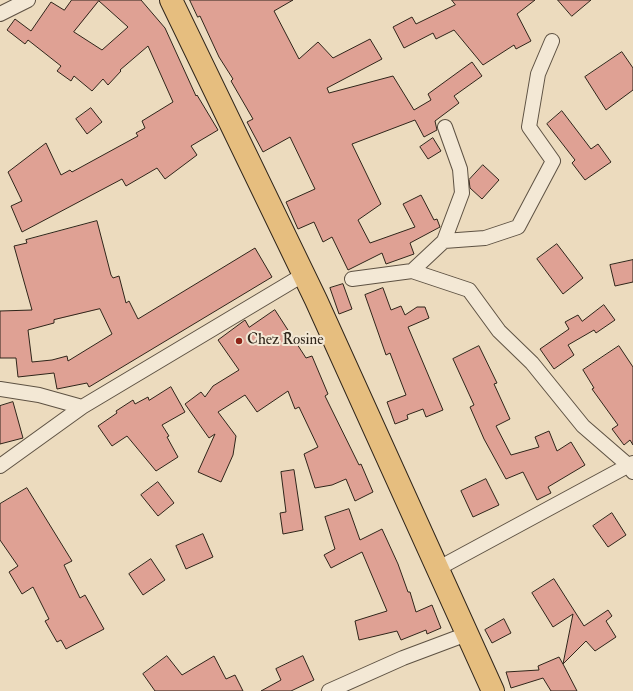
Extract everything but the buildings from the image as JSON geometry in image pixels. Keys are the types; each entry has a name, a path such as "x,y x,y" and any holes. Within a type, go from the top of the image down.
{"main road":[{"path":"171,0 304,275 493,691"}],"street":[{"path":"0,14 28,0"},
{"path":"444,241 485,238 518,227 553,161 529,127 538,74 552,41"},
{"path":"412,271 444,241 462,193 460,169 445,127"},
{"path":"352,279 412,271 469,290 499,331 532,363 584,426 631,466 437,569"},
{"path":"0,466 82,407 304,275"},
{"path":"0,389 39,395 82,407"},
{"path":"328,691 403,658 467,634"}],"place":[{"name":"Chez Rosine","path":"239,341"}]}
